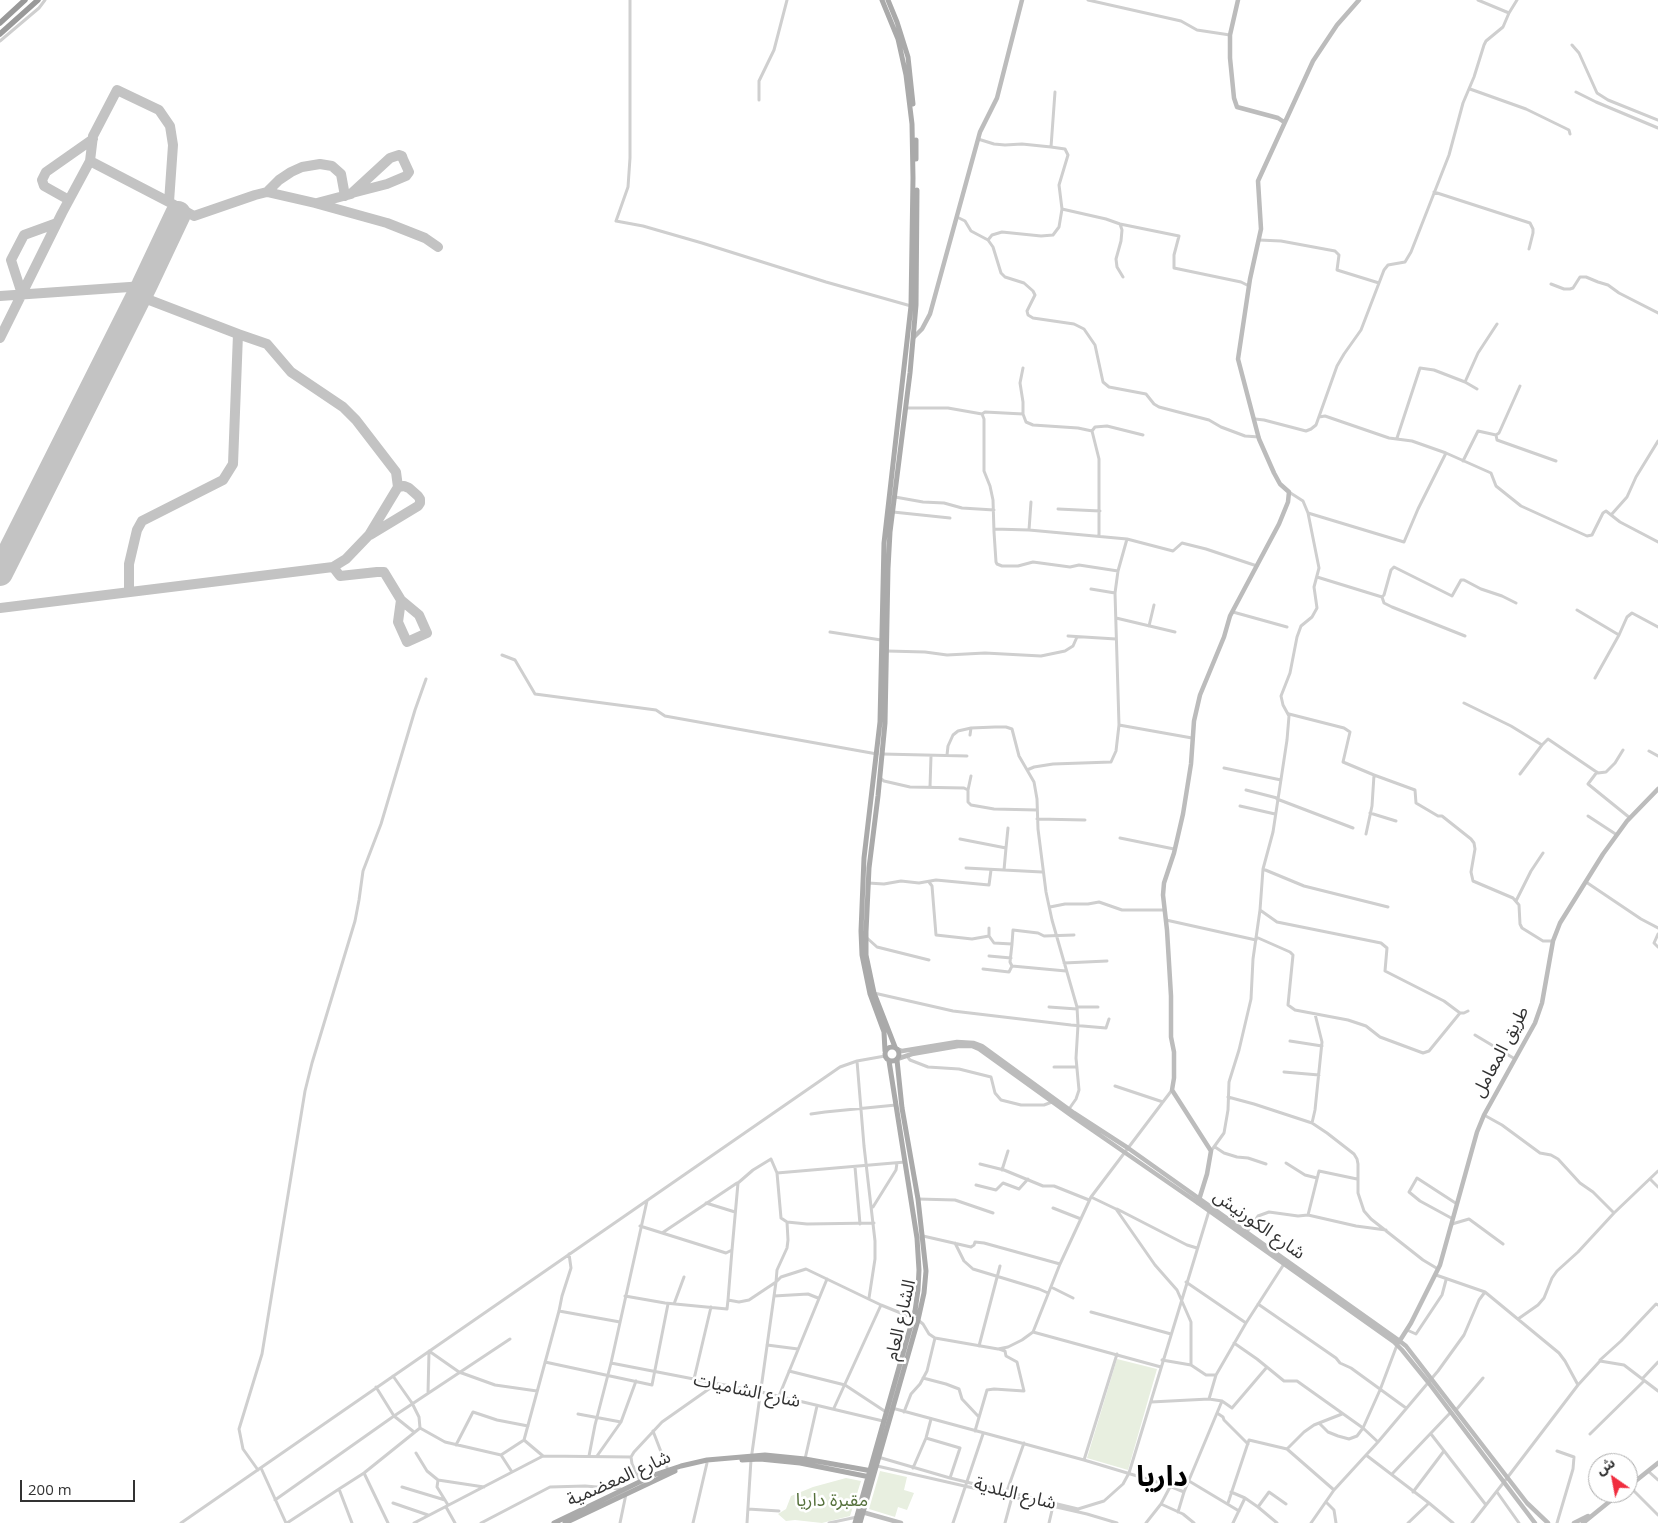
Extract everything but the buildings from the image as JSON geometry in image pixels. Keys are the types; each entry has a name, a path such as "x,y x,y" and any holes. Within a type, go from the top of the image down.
{"highway":[{"path":"0,23 25,0"},
{"path":"0,34 38,0"}],"main road":[{"path":"882,0 898,39 906,75 911,117 913,178 912,306 906,408 898,442 894,497 887,532"},
{"path":"865,933 875,795 880,778 887,532 916,305 916,124 908,57 888,0"},
{"path":"911,336 922,329 928,319 980,132 996,98 1022,0"},
{"path":"1238,0 1230,35 1234,98 1238,107 1278,118 1284,122"},
{"path":"1198,1201 1213,1149 1172,1090 1174,1052 1171,1037 1171,996 1163,895 1164,883 1182,814 1191,764 1194,721 1200,695 1233,612 1282,518 1288,502 1289,492 1280,484 1274,473 1259,437 1238,359 1249,286 1261,229 1258,181 1313,61 1337,25 1359,0"},
{"path":"884,640 886,651 886,703 864,867 865,933 866,955 874,993 899,1054 893,1062 886,1056 888,1048 896,1048"},
{"name":"طريق المعامل","path":"1399,1343 1439,1270 1484,1115 1529,1036 1538,1016 1553,941 1560,923 1617,834 1658,789"},
{"name":"الشارع العام","path":"860,1523 861,1511 888,1410 916,1319 923,1303 926,1271 918,1199 886,1056 884,1032 870,994 862,955 865,933"},
{"name":"شارع الكورنيش","path":"896,1048 902,1051 957,1042 974,1043 982,1046 1198,1201 1247,1232 1399,1343"},
{"name":"شارع الكورنيش","path":"897,1059 906,1055 958,1046 972,1046 993,1058 1053,1102 1127,1150"},
{"name":"الشارع العام","path":"897,1059 898,1107 915,1219 919,1260 916,1319"},
{"name":"شارع الكورنيش","path":"1210,1209 1284,1264 1406,1346 1453,1412 1506,1480 1535,1523"},
{"name":"الشارع العام","path":"876,1457 883,1421 888,1410"},
{"name":"شارع المعضمية","path":"668,1472 696,1464 752,1458 765,1454 805,1459 871,1474"},
{"name":"شارع المعضمية","path":"554,1523 668,1472 706,1460 752,1458 871,1474"},
{"path":"1638,1478 1658,1463"},
{"name":"شارع الكورنيش","path":"1506,1480 1548,1523"},
{"name":"شارع المعضمية","path":"565,1523 625,1492"},
{"path":"1583,1523 1608,1503"},
{"path":"1574,1523 1600,1509"},
{"path":"861,1511 890,1522 901,1523"},
{"name":"الشارع العام","path":"856,1520 861,1511"}],"street":[{"path":"0,41 45,0"},
{"path":"630,0 630,158 628,187 616,221 643,226 826,282 912,306"},
{"path":"759,100 759,81 774,50 787,0"},
{"path":"1088,0 1182,21 1197,30 1230,35"},
{"path":"1478,0 1509,13"},
{"path":"1255,419 1306,431 1314,427 1319,418 1337,366 1361,330 1384,270 1388,265 1402,264 1409,257 1450,155 1464,103 1484,45 1503,27 1517,0"},
{"path":"1572,45 1579,53 1597,93 1608,100 1658,120"},
{"path":"1470,89 1526,109 1569,130 1570,134"},
{"path":"1051,147 1055,92"},
{"path":"1576,92 1658,128"},
{"path":"978,139 994,144 1022,144 1065,149 1068,155 1059,185 1062,210 1059,227 1053,235 1041,236 1002,232 992,235 988,240"},
{"path":"1434,192 1530,223 1533,233 1529,249"},
{"path":"1062,210 1179,236 1173,266 1176,269 1208,274 1249,286"},
{"path":"957,217 965,221 971,232 988,240 993,247 1001,273 1005,277 1024,283 1034,291 1035,295 1028,315 1033,318 1074,324 1084,329 1094,345 1103,382 1109,386 1146,394 1159,407 1208,420 1245,436 1259,437"},
{"path":"1120,224 1122,230 1121,241 1116,259 1117,267 1124,277"},
{"path":"1259,240 1280,241 1335,251 1339,255 1337,270 1379,283"},
{"path":"1551,284 1570,290 1580,277 1586,277 1608,284 1619,293 1658,313"},
{"path":"1465,382 1478,353 1497,324"},
{"path":"1023,368 1020,383 1023,414 1026,422 1029,424 1092,431"},
{"path":"1397,438 1420,368 1434,370 1465,382 1477,390"},
{"path":"1496,435 1499,433 1520,386"},
{"path":"906,408 948,408 982,414 985,412 1023,414"},
{"path":"982,414 984,419 984,471 992,491 996,562 999,565 1018,566 1033,562 1070,567 1079,565 1118,571"},
{"path":"1319,418 1326,416 1389,438 1412,441 1446,453 1490,473 1496,486 1521,506 1587,536 1592,535 1603,513 1606,512 1630,528 1658,542"},
{"path":"1092,431 1095,427 1107,426 1142,435"},
{"path":"1092,431 1099,459 1099,536"},
{"path":"1463,461 1478,431 1496,435"},
{"path":"1496,435 1497,440 1556,461"},
{"path":"1611,515 1628,496 1636,477 1658,441"},
{"path":"1308,513 1404,542 1446,453"},
{"path":"1266,1164 1213,1149 1222,1138 1225,1128 1229,1082 1251,999 1253,959 1260,910 1263,869 1273,832 1288,740 1288,714 1281,696 1290,673 1295,645 1301,626 1312,617 1317,608 1314,587 1319,568 1308,513 1303,501 1289,492"},
{"path":"894,497 923,502 944,503 962,508 994,510"},
{"path":"1029,530 1031,502"},
{"path":"1058,509 1100,511"},
{"path":"892,512 950,518"},
{"path":"994,528 1127,539 1172,551 1182,542 1257,566"},
{"path":"1027,770 1053,764 1111,762 1116,751 1118,725 1115,593 1118,571 1127,539"},
{"path":"1465,636 1384,603 1382,597 1390,570 1394,567 1452,596 1461,580 1464,580 1481,590 1502,596 1516,604"},
{"path":"1317,577 1382,597"},
{"path":"1091,589 1115,593"},
{"path":"1148,626 1154,605"},
{"path":"1577,610 1619,635"},
{"path":"1233,612 1288,628"},
{"path":"1595,678 1627,617 1632,613 1658,627"},
{"path":"1116,618 1175,632"},
{"path":"830,632 884,640"},
{"path":"1068,636 1116,638"},
{"path":"886,651 947,655 985,653 1041,656 1066,651 1073,646 1078,637"},
{"path":"502,655 515,660 534,694 656,710 665,716 880,754 967,756"},
{"path":"420,1428 364,1473 287,1523 259,1469 243,1449 239,1428 262,1354 305,1091 355,921 362,871 381,824 426,679"},
{"path":"1464,703 1511,726 1542,745"},
{"path":"1288,714 1344,728 1350,732 1343,762 1416,790 1416,803 1438,816 1442,816 1474,843 1475,849 1471,872 1473,881 1516,901 1522,928 1543,941 1553,941"},
{"path":"1118,725 1192,738"},
{"path":"947,755 948,746 953,735 958,731 971,728 1006,727 1012,729 1019,756 1032,776 1036,789 1042,872 1056,936 1077,1008 1076,1058 1079,1090 1076,1099 1069,1109"},
{"path":"970,735 971,728"},
{"path":"1520,774 1548,739 1598,773 1606,772 1624,750"},
{"path":"1649,751 1658,756"},
{"path":"930,787 931,756"},
{"path":"1224,768 1281,780"},
{"path":"1597,772 1588,784 1630,818"},
{"path":"1366,834 1374,774"},
{"path":"971,776 968,802 971,805 994,809 1037,810"},
{"path":"880,778 884,781 904,786 964,788 968,790"},
{"path":"1246,790 1277,799 1353,828"},
{"path":"1240,806 1275,814"},
{"path":"1370,813 1396,821"},
{"path":"1588,816 1617,834"},
{"path":"1037,819 1085,820"},
{"path":"1004,870 1008,828"},
{"path":"1120,838 1174,849"},
{"path":"960,839 1006,848"},
{"path":"1516,901 1531,871 1543,853"},
{"path":"966,868 1042,872"},
{"path":"1263,869 1304,886 1388,908"},
{"path":"868,883 884,884 901,881 919,883 943,880 989,885 991,870"},
{"path":"929,882 932,886 936,935 972,939 989,936"},
{"path":"1586,882 1641,919 1658,928"},
{"path":"1050,907 1099,902 1122,910 1164,910"},
{"path":"1260,910 1277,922 1381,943 1387,948 1385,971 1444,1001 1460,1013"},
{"path":"1166,920 1256,938 1290,952 1293,954 1288,1005 1295,1010 1348,1020 1366,1026 1380,1037 1422,1053 1428,1051 1460,1013 1468,1011"},
{"path":"989,928 989,936 994,943 1012,944"},
{"path":"982,969 1009,972 1012,966 1010,962 1013,930 1044,936 1074,935"},
{"path":"865,933 877,947 929,960"},
{"path":"1658,934 1654,942 1658,947"},
{"path":"989,956 1011,958"},
{"path":"1064,963 1107,961"},
{"path":"1012,966 1066,971"},
{"path":"874,993 953,1011 1078,1025 1106,1028 1108,1019"},
{"path":"1049,1007 1098,1007"},
{"path":"1312,1123 1322,1046 1315,1014"},
{"path":"1475,1035 1515,1059"},
{"path":"1290,1041 1322,1046"},
{"path":"906,1055 910,1060 928,1067 959,1069 991,1077 995,1093 1001,1100 1021,1105 1053,1102"},
{"path":"181,1523 840,1067 857,1061 886,1056"},
{"path":"857,1061 874,1223 875,1259 869,1298"},
{"path":"1054,1067 1077,1067"},
{"path":"1284,1072 1319,1075"},
{"path":"1115,1086 1163,1102"},
{"path":"998,1349 1008,1347 1033,1332 1060,1264 1090,1199 1172,1090"},
{"path":"1228,1097 1312,1123 1354,1154 1358,1164 1358,1193 1364,1211 1370,1219 1387,1230 1422,1260 1439,1270"},
{"path":"811,1114 898,1107"},
{"path":"1484,1115 1502,1125 1540,1153 1551,1155 1558,1159 1580,1183 1593,1192 1614,1213"},
{"path":"1002,1170 1008,1151"},
{"path":"662,1233 771,1159 777,1174 781,1218 787,1222 808,1224 874,1223"},
{"path":"777,1174 905,1162"},
{"path":"872,1208 896,1170 897,1163"},
{"path":"1286,1163 1305,1175 1317,1178"},
{"path":"980,1164 1028,1179 1042,1186 1054,1186 1116,1209 1187,1245 1197,1248"},
{"path":"855,1167 860,1224"},
{"path":"1308,1216 1319,1171 1357,1178"},
{"path":"1518,1319 1538,1305 1544,1298 1552,1278 1557,1272 1658,1171"},
{"path":"1457,1204 1417,1178 1409,1192 1420,1202 1452,1221 1469,1219 1503,1244"},
{"path":"976,1185 996,1190 1003,1184 1019,1189 1028,1179"},
{"path":"1650,1179 1658,1187"},
{"path":"625,1296 668,1304 727,1309 738,1183"},
{"path":"918,1199 955,1200 993,1213"},
{"path":"589,1456 647,1200"},
{"path":"705,1203 735,1212"},
{"path":"1053,1208 1081,1219"},
{"path":"1116,1209 1155,1266 1176,1290 1191,1322 1191,1365"},
{"path":"1078,1509 1104,1501 1123,1484 1129,1473 1162,1360 1210,1209"},
{"path":"1247,1232 1254,1220 1263,1213 1275,1212 1387,1230"},
{"path":"747,1523 752,1458 767,1345 777,1270 787,1248 787,1222"},
{"path":"640,1226 726,1253 732,1250"},
{"path":"923,1236 971,1247 975,1242 984,1243 1060,1264"},
{"path":"955,1243 964,1261 973,1269 1048,1293"},
{"path":"501,1455 524,1440 571,1268 569,1254"},
{"path":"1209,1399 1216,1375 1246,1323 1284,1264"},
{"path":"979,1346 1000,1266"},
{"path":"728,1300 740,1302 749,1300 781,1277 806,1269 916,1319 935,1338 1005,1351 1006,1356 1017,1362 1024,1391 987,1390 975,1431"},
{"path":"1436,1275 1485,1292 1559,1354 1578,1385"},
{"path":"674,1304 684,1277"},
{"path":"779,1396 827,1279"},
{"path":"1407,1330 1416,1334 1442,1295 1446,1280"},
{"path":"1186,1282 1246,1323"},
{"path":"1051,1287 1073,1298"},
{"path":"1311,1523 1334,1490 1430,1381 1464,1335 1479,1300 1485,1292"},
{"path":"774,1296 808,1294 818,1298"},
{"path":"545,1362 652,1384 656,1372 668,1304"},
{"path":"834,1408 880,1304"},
{"path":"1258,1304 1406,1408"},
{"path":"1472,1523 1578,1385 1656,1304 1658,1305"},
{"path":"694,1379 711,1307"},
{"path":"559,1310 620,1322"},
{"path":"1092,1312 1171,1334"},
{"path":"1033,1332 1161,1367"},
{"path":"904,1412 911,1394 927,1371 935,1338"},
{"path":"275,1500 412,1403 510,1339"},
{"path":"1234,1343 1284,1381 1297,1381 1363,1428 1378,1442"},
{"path":"1319,1423 1328,1432 1349,1439 1356,1436 1363,1428 1399,1343"},
{"path":"767,1345 798,1349"},
{"path":"428,1351 460,1372 495,1385 538,1391"},
{"path":"428,1351 428,1393"},
{"path":"1084,1460 1117,1354"},
{"path":"1162,1360 1191,1365 1206,1375 1216,1375"},
{"path":"1600,1361 1624,1365 1658,1391"},
{"path":"1590,1434 1658,1362"},
{"name":"شارع الشاميات","path":"611,1363 761,1392 883,1421"},
{"path":"1151,1402 1209,1399 1222,1401 1232,1408 1267,1367"},
{"path":"789,1371 845,1384 888,1410 904,1412 983,1434 1024,1443 1129,1473 1184,1492"},
{"path":"393,1376 412,1403 419,1417 420,1428"},
{"path":"923,1378 959,1389 962,1399 979,1416"},
{"path":"1392,1474 1453,1412 1483,1378"},
{"path":"597,1456 621,1422 636,1381"},
{"path":"642,1484 632,1464 631,1457 653,1431 673,1414 716,1384"},
{"path":"376,1387 394,1416 414,1432"},
{"path":"1178,1512 1184,1492 1222,1401"},
{"path":"805,1459 817,1406"},
{"path":"456,1445 473,1412 497,1420 528,1426"},
{"path":"1217,1413 1224,1417 1224,1420 1248,1444"},
{"path":"1288,1448 1304,1432 1342,1413"},
{"path":"578,1414 621,1422"},
{"path":"913,1468 926,1438 931,1420"},
{"path":"420,1428 445,1442 501,1455 512,1472"},
{"path":"653,1431 668,1472"},
{"path":"953,1523 983,1434"},
{"path":"1431,1434 1486,1505"},
{"path":"926,1438 960,1448 950,1478"},
{"path":"524,1440 543,1456"},
{"path":"1228,1504 1249,1440 1288,1448 1334,1490"},
{"path":"1007,1491 1024,1443"},
{"path":"1413,1492 1444,1452"},
{"path":"1557,1452 1574,1457 1557,1523"},
{"path":"416,1453 427,1471 438,1480 484,1486"},
{"path":"1366,1455 1453,1523"},
{"path":"414,1523 420,1522 428,1516 543,1456 631,1457"},
{"name":"شارع البلدية","path":"876,1457 1087,1514"},
{"path":"884,1467 886,1460"},
{"path":"693,1523 708,1463"},
{"name":"شارع البلدية","path":"874,1465 1012,1497 1078,1509 1087,1514"},
{"path":"1648,1471 1658,1480"},
{"path":"364,1473 388,1523"},
{"path":"438,1480 437,1487 455,1523"},
{"path":"1189,1481 1239,1511"},
{"path":"480,1523 550,1487 585,1486 625,1492 620,1523"},
{"path":"402,1487 445,1500"},
{"path":"1146,1523 1161,1504 1170,1487"},
{"path":"339,1489 351,1521 344,1523"},
{"path":"1231,1492 1245,1498 1277,1523"},
{"path":"1258,1507 1269,1492 1286,1504"},
{"path":"1497,1492 1520,1523"},
{"path":"1638,1496 1658,1515"},
{"path":"1004,1523 1012,1497"},
{"path":"1232,1523 1245,1498"},
{"path":"1326,1502 1334,1510 1336,1523"},
{"path":"393,1503 428,1516"},
{"path":"1408,1523 1429,1503"},
{"path":"1161,1504 1178,1512 1194,1523"},
{"path":"1049,1523 1053,1505"},
{"path":"748,1509 779,1511"},
{"path":"1087,1514 1117,1523"},
{"path":"1414,1517 1416,1523"},
{"path":"829,1523 856,1520"}],"green space":[{"path":"1117,1359 1157,1369 1128,1470 1087,1458"},
{"path":"880,1471 907,1477 904,1490 914,1493 907,1510 898,1507 895,1517 869,1509"},
{"name":"مقبرة داريا","path":"846,1478 861,1481 850,1516 822,1523 786,1521 778,1514 786,1509 791,1496 813,1487"}],"taxiway":[{"path":"0,338 90,161 93,136 117,90 159,110 170,126 173,145 169,202"},
{"path":"69,200 44,186 42,180 46,172 93,139"},
{"path":"399,155 402,156 409,172 406,176 387,184 352,193 390,158 399,155"},
{"path":"90,161 194,216 267,192 387,223 425,238 438,247"},
{"path":"267,192 279,180 291,172 302,167 320,164 332,166 341,174 345,196"},
{"path":"317,203 351,194"},
{"path":"22,294 11,260 24,235 57,223"},
{"path":"0,296 144,286"},
{"path":"129,592 129,564 137,530 142,521 223,480 233,464 238,334 139,296"},
{"path":"0,608 333,567 346,559 369,535 398,487 396,472 356,420 343,407 291,372 267,344 238,334"},
{"path":"370,535 420,503 418,496 409,488 404,486 398,487"},
{"path":"333,567 340,576 384,572 401,600"},
{"path":"401,600 419,615 427,633 407,642 398,622 401,600"}],"runway":[{"path":"0,573 144,286 178,214"}],"district":[{"name":"داريا","path":"1162,1478"}]}
